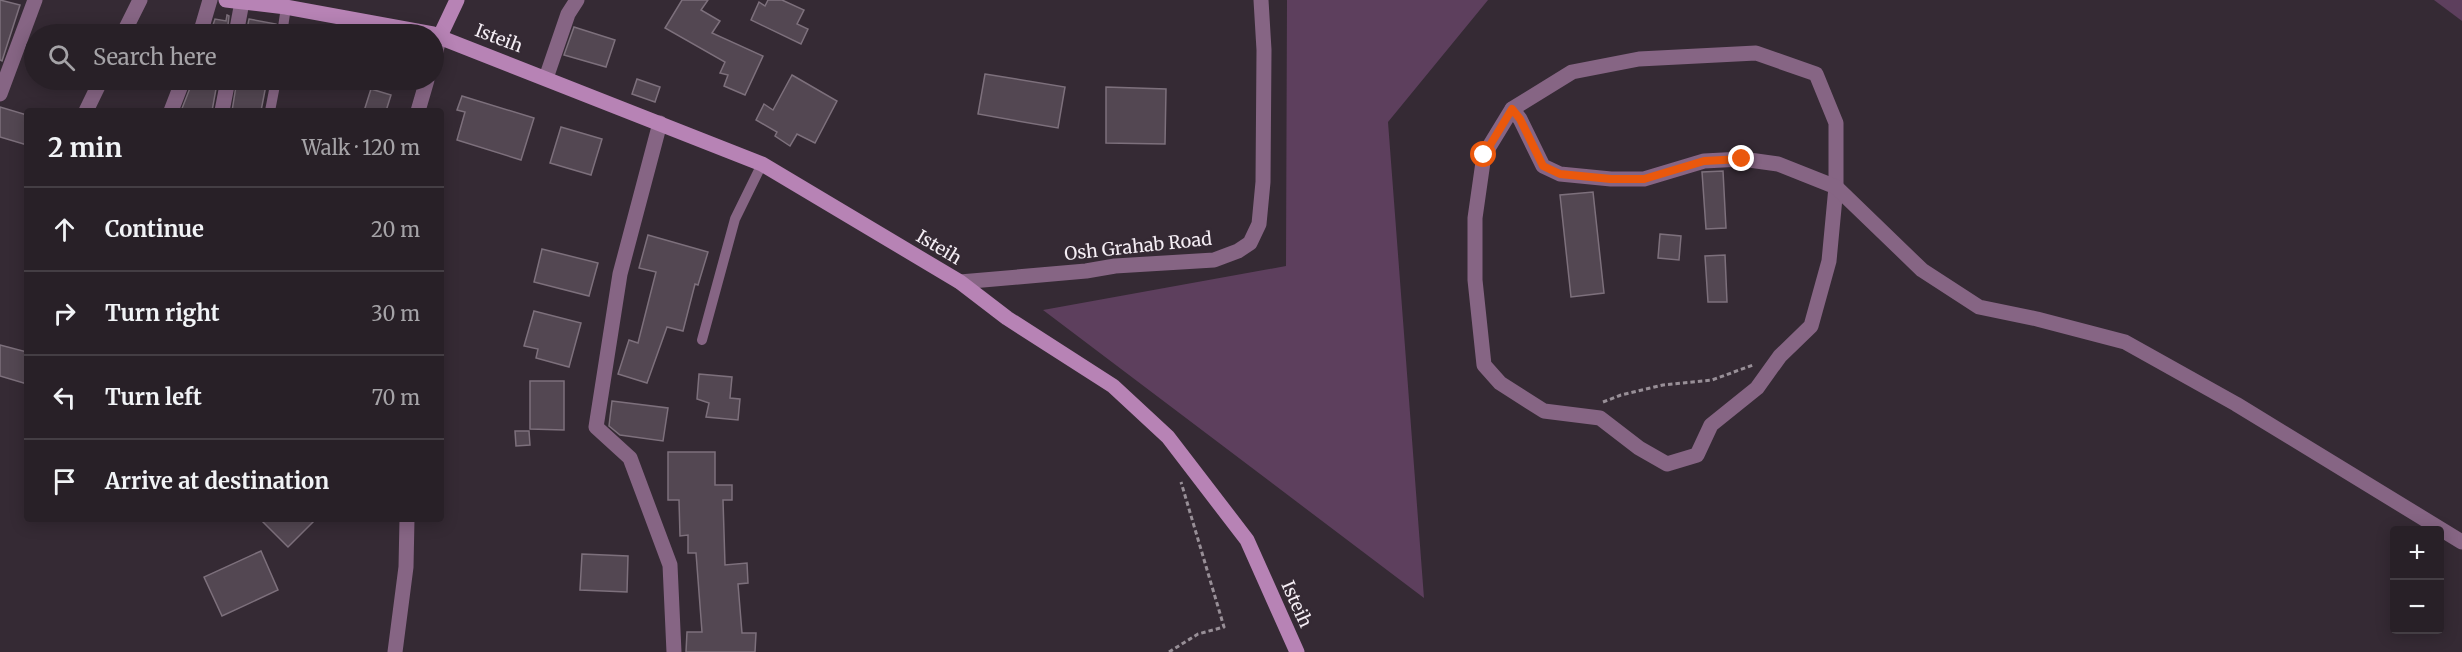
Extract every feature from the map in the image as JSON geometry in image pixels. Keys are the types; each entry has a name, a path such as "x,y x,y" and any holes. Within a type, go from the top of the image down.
{"street":[{"path":"26,24 35,0"},
{"path":"128,24 140,0"},
{"path":"203,24 210,0"},
{"name":"Isteih","path":"226,0 286,7 377,24"},
{"path":"443,24 457,0"},
{"path":"546,78 568,14 577,0"},
{"name":"Osh Grahab Road","path":"960,282 1086,271 1114,266 1214,260 1238,251 1250,243 1259,224 1263,182 1264,50 1261,0"},
{"path":"238,24 243,2"},
{"path":"0,94 24,30"},
{"name":"Isteih","path":"444,38 762,164 960,282 1007,318 1113,386 1168,437 1247,540 1297,652"},
{"path":"1756,53 1816,74 1836,123 1836,187 1829,261 1810,326 1780,356 1757,388 1711,425 1697,454 1667,464 1639,448 1600,418 1544,411 1500,383 1484,365 1475,280 1475,218 1484,155 1512,109 1572,72 1639,59 1756,53"},
{"path":"87,108 96,90"},
{"path":"172,108 179,90"},
{"path":"223,108 226,90"},
{"path":"419,108 424,90"},
{"path":"1512,109 1520,119 1543,166 1560,174 1611,179 1644,179 1704,161 1742,159 1778,164 1836,187 1922,270 1979,307 2037,319 2125,342 2236,404 2462,542"},
{"path":"660,123 620,274 596,427 630,458 670,565 674,652"},
{"path":"395,652 406,567 407,522"}],"lane":[{"path":"283,24 286,7"},
{"path":"271,108 274,90"},
{"path":"702,340 735,219 762,164"}],"path":[{"path":"1601,404 1621,395 1663,385 1712,380 1780,356"},
{"path":"1169,652 1198,634 1224,627 1181,482"}],"shaded area":[{"path":"1287,0 1488,0 1388,122 1424,598 1043,310 1286,266"},
{"path":"2434,0 2462,0 2462,21"}],"building":[{"path":"0,0 20,5 2,61 0,60"},
{"path":"682,0 708,0 701,10 720,21 712,33 763,56 745,95 724,86 728,75 720,73 725,62 665,28"},
{"path":"768,0 782,0 804,10 797,24 808,29 801,44 751,20 759,2 765,6"},
{"path":"227,15 229,16 228,24 213,24 215,19 226,21"},
{"path":"249,19 276,24 248,24"},
{"path":"574,27 615,40 606,67 564,55"},
{"path":"985,74 1065,87 1058,128 978,114"},
{"path":"792,75 837,101 815,143 797,134 790,146 775,136 777,132 756,120 764,104 773,110"},
{"path":"637,79 660,87 655,102 632,94"},
{"path":"1106,87 1166,89 1165,144 1106,143"},
{"path":"189,90 216,90 213,108 182,108"},
{"path":"235,90 265,90 262,108 232,108"},
{"path":"371,90 391,95 387,108 365,108"},
{"path":"462,96 534,118 521,160 457,140 465,112 457,110"},
{"path":"0,107 24,114 24,144 0,137"},
{"path":"561,127 602,139 591,175 550,163"},
{"path":"1723,171 1726,228 1706,229 1702,172"},
{"path":"1593,192 1604,293 1571,297 1560,195"},
{"path":"1660,234 1681,236 1679,260 1658,258"},
{"path":"648,235 708,252 698,285 695,284 683,331 667,327 647,383 618,374 629,340 638,343 656,272 639,268"},
{"path":"542,249 598,263 589,296 534,282"},
{"path":"1725,255 1727,302 1708,302 1705,256"},
{"path":"534,311 581,323 569,367 536,358 538,349 524,346"},
{"path":"0,345 24,351 24,383 0,376"},
{"path":"699,374 732,377 730,398 740,399 738,420 706,417 709,403 697,399"},
{"path":"530,381 564,381 564,430 530,429"},
{"path":"612,401 668,408 663,441 620,435 609,426"},
{"path":"515,431 529,431 530,445 516,446"},
{"path":"668,452 715,452 715,485 732,485 732,500 723,500 725,565 747,563 748,583 738,584 742,633 756,633 755,652 686,652 687,632 702,632 696,553 688,553 688,535 680,536 679,500 668,500"},
{"path":"263,522 313,522 288,547"},
{"path":"261,551 278,590 222,616 204,577"},
{"path":"582,554 628,556 627,592 580,590"}],"route":[{"path":"1484,155 1512,109 1520,119 1543,166 1560,174 1611,179 1644,179 1664,175 1704,161 1742,159"}]}
